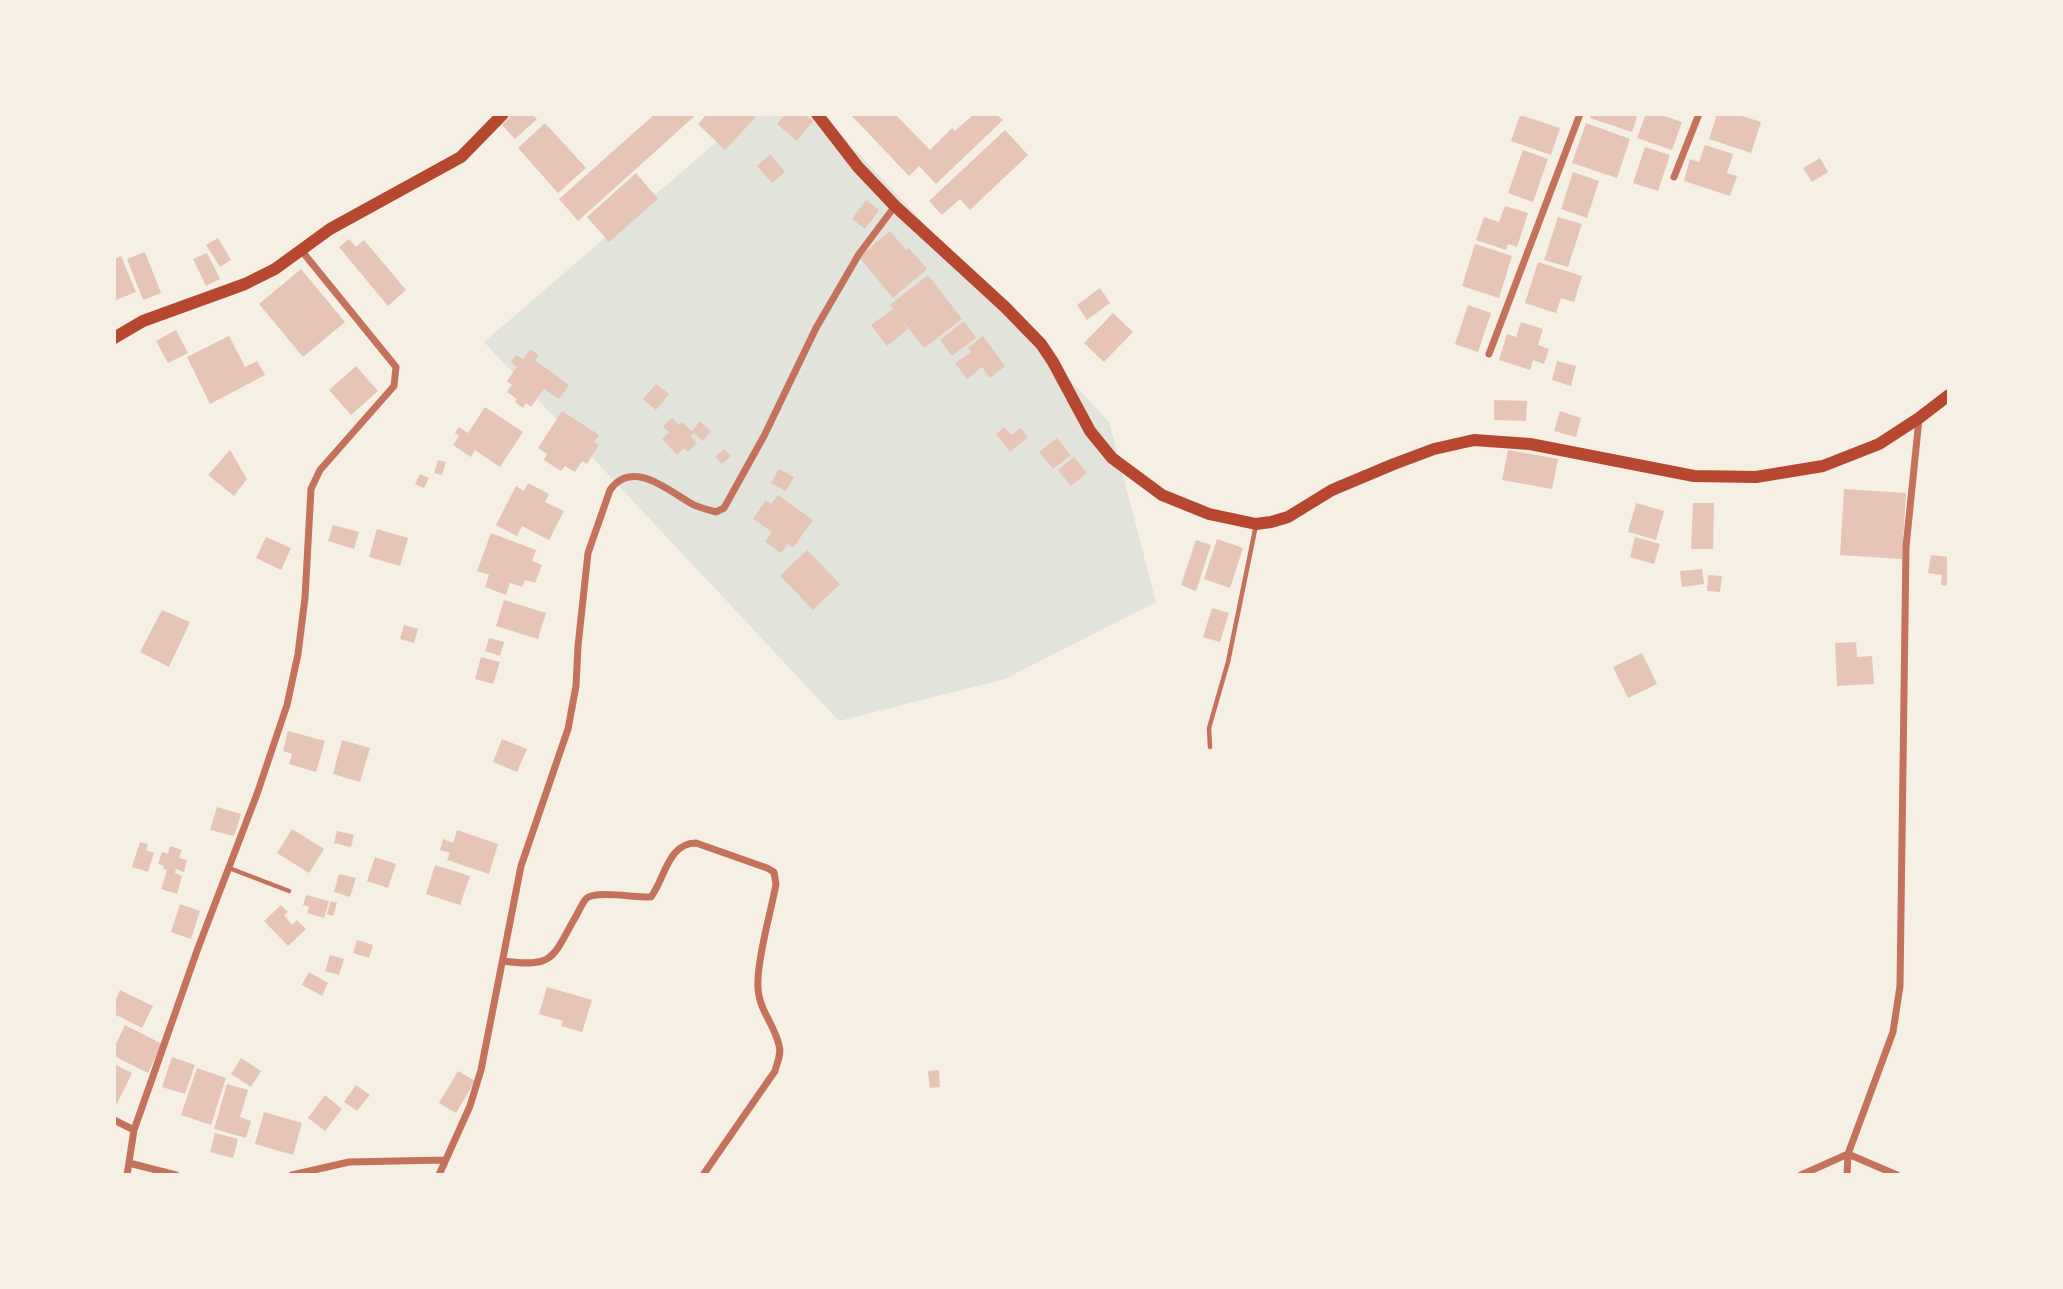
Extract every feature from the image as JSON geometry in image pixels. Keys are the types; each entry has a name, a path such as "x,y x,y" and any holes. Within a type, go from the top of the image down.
{"main road":[{"path":"114,338 143,321 245,284 275,269 330,229 461,157 503,114"},
{"path":"817,114 858,167 895,206 1005,307 1041,344 1054,362 1090,431 1112,458 1162,495 1209,514 1256,524 1288,516 1332,490 1394,464 1433,449 1474,440 1530,444 1694,476 1756,477 1823,466 1879,444 1949,395"}],"street":[{"path":"1489,354 1580,114"},
{"path":"1674,177 1699,114"},
{"path":"439,1175 470,1106 481,1070 521,866 568,729 576,686 588,553 610,490 624,478 645,478 663,484 695,505 716,512 724,508 764,436 816,328 859,254 895,206"},
{"path":"127,1175 134,1130 287,705 298,654 305,598 311,489 320,470 394,386 396,380 396,367 301,250"},
{"path":"1847,1175 1848,1154 1893,1032 1900,986 1906,547 1919,418"},
{"path":"503,961 531,965 544,961 555,953 587,898 597,893 651,897 659,887 670,860 678,848 686,843 696,843 774,872 776,884 758,979 759,999 779,1044 780,1054 775,1071 703,1175"},
{"path":"114,1120 134,1130"},
{"path":"1801,1175 1848,1154 1897,1175"},
{"path":"292,1175 349,1162 445,1160"},
{"path":"129,1163 176,1175"}],"lane":[{"path":"1210,747 1209,728 1228,662 1256,524"},
{"path":"229,868 289,891"}],"shaded area":[{"path":"749,114 822,114 1109,422 1156,602 1005,679 839,721 484,342"}],"building":[{"path":"513,114 532,114 537,119 515,139 502,125"},
{"path":"655,114 697,114 578,221 559,199"},
{"path":"707,114 752,114 756,117 725,150 698,124"},
{"path":"785,114 804,114 813,121 797,141 777,124"},
{"path":"850,114 895,114 930,150 952,128 955,131 974,114 996,114 1003,120 936,184 919,166 909,176"},
{"path":"1591,114 1638,114 1632,132 1590,118"},
{"path":"1646,114 1658,114 1682,122 1672,150 1637,138"},
{"path":"1717,114 1736,114 1761,122 1751,153 1709,139"},
{"path":"1520,115 1560,128 1551,155 1511,141"},
{"path":"545,123 586,168 558,193 518,148"},
{"path":"1586,123 1630,139 1617,178 1572,163"},
{"path":"1005,130 1028,155 970,210 960,199 942,215 929,201"},
{"path":"1705,145 1733,154 1727,173 1737,176 1730,196 1684,181 1690,159 1699,162"},
{"path":"1645,147 1670,155 1658,191 1633,183"},
{"path":"1523,150 1548,159 1533,202 1508,193"},
{"path":"770,154 785,172 772,183 757,166"},
{"path":"1820,158 1828,172 1812,182 1803,168"},
{"path":"1573,172 1599,181 1587,218 1561,209"},
{"path":"636,173 658,199 609,242 587,217"},
{"path":"866,200 879,210 865,229 852,219"},
{"path":"1505,206 1528,213 1517,247 1508,244 1506,250 1476,240 1484,217 1499,222"},
{"path":"1558,217 1582,224 1568,267 1544,260"},
{"path":"890,231 927,269 893,298 859,257"},
{"path":"218,238 231,260 220,267 206,245"},
{"path":"349,239 356,247 364,240 406,290 388,306 339,247"},
{"path":"1475,244 1512,256 1499,298 1462,286"},
{"path":"145,252 161,293 143,300 127,259"},
{"path":"207,253 220,279 206,286 193,259"},
{"path":"121,256 136,292 114,301 114,259"},
{"path":"1538,262 1582,276 1574,302 1561,298 1556,313 1525,303"},
{"path":"301,269 345,322 303,357 259,304"},
{"path":"928,275 962,319 924,348 898,315 908,329 887,346 871,325 893,309 890,305"},
{"path":"1100,288 1110,303 1087,320 1077,305"},
{"path":"1468,305 1491,313 1478,352 1455,344"},
{"path":"1113,313 1133,332 1104,362 1084,343"},
{"path":"964,321 976,338 952,356 940,340"},
{"path":"1521,322 1543,329 1538,345 1549,349 1544,364 1533,360 1530,370 1499,360 1507,334 1516,337"},
{"path":"176,330 188,353 168,363 156,341"},
{"path":"229,336 245,367 257,361 265,375 210,404 187,357"},
{"path":"983,336 1005,366 990,378 982,367 967,379 955,363 971,352 968,348"},
{"path":"530,349 539,355 535,360 569,385 559,399 544,389 531,407 526,403 523,408 515,402 517,399 507,392 512,385 507,381 517,367 511,362 516,355 523,359"},
{"path":"1557,361 1576,366 1571,386 1552,380"},
{"path":"356,366 378,391 351,415 329,390"},
{"path":"656,384 669,394 656,410 643,399"},
{"path":"1494,400 1527,401 1526,421 1494,420"},
{"path":"485,407 523,432 500,467 475,450 471,457 453,445 459,436 455,433 459,427 468,433"},
{"path":"562,411 599,435 594,442 599,445 587,464 582,461 575,472 565,466 561,471 544,460 547,454 538,448"},
{"path":"1560,411 1581,418 1576,437 1554,431"},
{"path":"672,418 692,431 700,421 711,431 703,441 694,433 690,436 697,443 688,452 684,448 677,455 662,439 669,432 663,426"},
{"path":"1004,427 1011,435 1021,428 1028,437 1010,452 996,434"},
{"path":"1057,438 1071,455 1053,469 1039,452"},
{"path":"724,449 731,456 722,464 715,457"},
{"path":"230,450 247,479 234,496 208,475"},
{"path":"1508,450 1558,459 1552,489 1502,480"},
{"path":"1074,457 1087,473 1071,486 1058,470"},
{"path":"438,460 446,462 442,475 434,473"},
{"path":"779,469 794,477 786,491 771,483"},
{"path":"420,474 429,478 424,488 415,484"},
{"path":"528,483 549,494 545,502 564,511 549,540 522,526 517,536 496,525 516,486 524,491"},
{"path":"1844,489 1906,493 1902,559 1840,555"},
{"path":"778,495 813,520 793,548 788,544 781,553 765,542 772,532 753,519 766,500 771,504"},
{"path":"1636,503 1664,511 1656,540 1628,532"},
{"path":"1693,503 1714,503 1713,549 1691,549"},
{"path":"333,525 359,532 354,549 328,541"},
{"path":"377,529 408,538 400,566 369,557"},
{"path":"491,533 536,550 532,561 542,565 535,583 525,580 522,587 510,583 506,595 485,587 489,575 477,571"},
{"path":"266,537 291,548 281,570 256,558"},
{"path":"1635,537 1660,544 1654,564 1630,557"},
{"path":"1217,539 1243,548 1230,588 1204,579"},
{"path":"1196,540 1211,545 1196,591 1181,585"},
{"path":"807,550 840,584 813,610 780,576"},
{"path":"1931,555 1949,557 1949,586 1941,585 1942,575 1928,573"},
{"path":"1702,569 1704,584 1682,587 1680,571"},
{"path":"1708,575 1722,576 1720,592 1707,591"},
{"path":"504,600 546,613 538,639 496,626"},
{"path":"1212,608 1229,613 1220,642 1203,637"},
{"path":"162,610 190,622 169,667 140,652"},
{"path":"404,625 418,629 414,643 400,639"},
{"path":"489,638 504,642 500,656 485,651"},
{"path":"1856,642 1857,657 1872,656 1874,684 1837,686 1835,643"},
{"path":"1642,653 1657,684 1628,698 1613,667"},
{"path":"481,657 500,662 493,684 475,679"},
{"path":"288,731 325,741 316,772 289,764 292,754 283,751"},
{"path":"502,739 527,749 517,772 493,762"},
{"path":"342,740 370,748 360,782 333,774"},
{"path":"217,807 241,814 234,836 210,830"},
{"path":"292,829 324,849 309,873 277,853"},
{"path":"457,830 498,844 489,874 447,860 450,853 440,850 443,839 453,843"},
{"path":"337,831 354,835 351,847 334,843"},
{"path":"140,842 148,844 146,850 154,853 148,872 132,867"},
{"path":"170,846 182,850 179,858 187,860 184,872 176,869 175,873 182,876 177,894 161,889 167,870 158,864 162,852 168,854"},
{"path":"375,857 396,864 388,888 367,881"},
{"path":"435,865 470,876 460,905 426,894"},
{"path":"339,874 356,878 350,897 334,892"},
{"path":"306,895 329,901 324,918 307,913 309,907 303,905"},
{"path":"331,901 337,903 333,916 327,914"},
{"path":"180,904 200,911 191,939 171,932"},
{"path":"281,905 288,912 284,915 292,925 297,920 306,929 288,946 264,921"},
{"path":"357,940 373,945 369,958 353,953"},
{"path":"330,955 344,959 339,975 325,971"},
{"path":"309,972 328,983 322,996 302,985"},
{"path":"547,987 592,1000 582,1032 561,1026 563,1021 539,1014"},
{"path":"120,990 153,1006 142,1028 114,1014 114,1004"},
{"path":"125,1025 162,1044 148,1073 114,1056 114,1048"},
{"path":"172,1057 195,1065 185,1094 162,1087"},
{"path":"241,1058 261,1071 251,1087 231,1074"},
{"path":"114,1064 132,1073 114,1110"},
{"path":"197,1068 226,1078 211,1125 181,1115"},
{"path":"939,1070 940,1087 930,1088 928,1071"},
{"path":"458,1071 475,1081 456,1113 439,1103"},
{"path":"227,1084 248,1090 240,1117 251,1121 246,1138 214,1129"},
{"path":"356,1085 370,1095 357,1111 344,1102"},
{"path":"325,1095 342,1109 325,1131 308,1118"},
{"path":"264,1112 302,1123 293,1155 255,1144"},
{"path":"215,1133 238,1139 233,1158 210,1152"}]}
